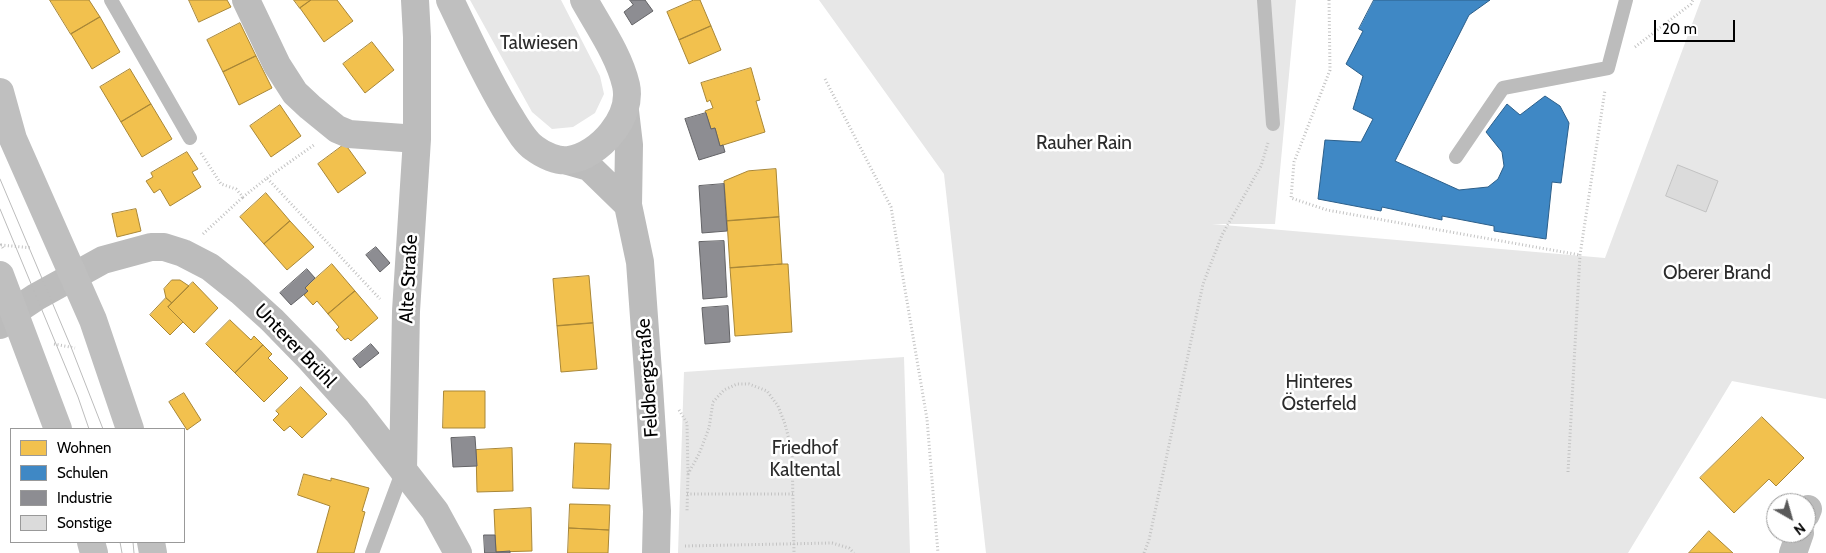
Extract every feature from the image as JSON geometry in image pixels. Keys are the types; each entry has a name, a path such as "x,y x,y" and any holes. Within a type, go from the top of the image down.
{"main road":[{"path":"450,0 492,88 517,127 533,148 552,158 568,161 584,156 595,149 611,134 626,111 626,87 616,58 584,0"},
{"path":"0,92 13,140 103,347 130,428"},
{"path":"0,275 7,318 58,428"}],"street":[{"path":"246,0 278,65 295,94 337,129 349,134 417,139"},
{"name":"Alte Straße","path":"403,470 406,311 417,139 416,0"},
{"name":"Feldbergstraße","path":"626,111 629,145 628,205 640,262 657,511 656,553"},
{"path":"568,161 589,167 628,205"},
{"name":"Unterer Brühl","path":"7,318 73,275 102,260 151,247 164,247 183,253 210,267 272,320 357,411 435,511 458,553"}],"lane":[{"path":"110,0 190,138"},
{"path":"1264,0 1273,124"},
{"path":"1456,157 1503,88 1608,68 1626,0"},
{"name":"Alte Straße","path":"372,553 403,470"}],"path":[{"path":"1329,0 1330,70 1294,162 1291,198 1327,210 1580,255"},
{"path":"1568,472 1580,255 1608,68 1691,4 1693,0"},
{"path":"825,79 891,207 927,419 938,553"},
{"path":"1144,553 1149,540 1203,284 1222,235 1261,166 1273,124"},
{"path":"183,253 243,197 337,129"},
{"path":"190,138 221,184 236,189 243,197"},
{"path":"267,178 388,308 406,311"},
{"path":"1,245 36,248"},
{"path":"50,343 79,348"},
{"path":"688,474 699,454 709,428 713,402 724,390 737,384 749,384 767,391 778,406 792,451 794,553"},
{"path":"688,494 793,494"},
{"path":"685,546 832,543 849,548 854,553"}],"green space":[{"name":"Talwiesen","path":"470,0 561,0 600,76 604,94 595,113 573,127 552,129 532,112"},
{"path":"819,0 1296,0 1275,224 1212,224 1605,258 1701,0 1826,0 1826,399 1732,381 1628,553 986,553 944,174"},
{"name":"Friedhof Kaltental","path":"904,357 910,553 678,553 684,372"}],"building: Wohnen":[{"path":"50,0 89,0 100,17 71,34"},
{"path":"189,0 227,0 231,7 199,22"},
{"path":"294,0 311,0 300,8"},
{"path":"311,0 337,0 353,21 324,42 300,8"},
{"path":"694,0 700,0 711,26 679,40 667,12"},
{"path":"100,17 120,52 92,69 71,34"},
{"path":"240,23 256,56 223,72 207,40"},
{"path":"711,26 721,50 689,64 679,40"},
{"path":"372,42 394,70 365,93 343,64"},
{"path":"256,56 272,88 239,105 223,72"},
{"path":"751,68 760,100 756,101 765,132 720,146 715,128 711,129 705,111 713,108 710,100 707,102 701,83"},
{"path":"130,69 151,104 121,122 100,87"},
{"path":"151,104 172,139 142,157 121,122"},
{"path":"280,105 301,136 271,157 250,126"},
{"path":"345,144 366,173 338,193 318,164"},
{"path":"187,152 198,169 192,172 201,187 170,206 160,189 154,193 146,181 153,177 151,173"},
{"path":"776,169 779,217 727,221 724,181 748,171"},
{"path":"266,193 290,221 264,244 240,217"},
{"path":"136,209 141,231 117,237 112,214"},
{"path":"779,217 782,264 730,268 727,221"},
{"path":"290,221 314,247 287,270 264,244"},
{"path":"332,264 355,291 328,314 317,301 313,305 304,295 308,291 305,288"},
{"path":"788,264 792,332 735,336 730,268"},
{"path":"589,276 593,323 557,326 553,279"},
{"path":"172,280 180,280 189,286 172,303 166,298 164,289"},
{"path":"193,282 218,308 194,333 168,307"},
{"path":"355,291 378,318 351,341 348,338 345,340 336,330 339,327 328,314"},
{"path":"166,298 172,303 168,307 183,322 170,335 150,315"},
{"path":"230,320 251,340 254,336 263,345 235,373 206,344"},
{"path":"593,323 597,369 561,372 557,326"},
{"path":"263,345 272,354 268,358 288,378 264,402 235,373"},
{"path":"301,387 327,414 302,438 290,426 284,431 273,420 279,414 276,411"},
{"path":"444,391 485,391 485,428 443,428"},
{"path":"184,393 201,420 187,430 169,402"},
{"path":"1762,417 1804,458 1776,486 1769,479 1734,513 1700,478"},
{"path":"575,443 611,444 609,489 573,488"},
{"path":"512,448 513,491 477,492 476,450"},
{"path":"304,474 331,481 331,478 369,488 362,511 365,512 354,553 317,553 330,506 298,495"},
{"path":"570,504 610,505 609,530 569,528"},
{"path":"531,508 532,551 496,552 494,510"},
{"path":"569,528 609,530 608,553 568,553"},
{"path":"1709,531 1733,553 1689,553"}],"building: Schulen":[{"path":"1374,0 1490,0 1469,15 1395,161 1459,190 1488,187 1498,179 1504,166 1502,152 1486,132 1507,104 1520,115 1545,96 1560,106 1569,123 1561,183 1552,182 1546,239 1494,231 1494,226 1442,216 1442,220 1382,207 1381,211 1318,199 1325,140 1361,142 1373,119 1353,109 1363,76 1346,64 1363,31 1359,29"}],"building: Industrie":[{"path":"630,0 645,0 653,11 632,25 624,12 633,5"},
{"path":"706,113 711,129 715,128 720,146 723,145 725,152 699,160 685,119"},
{"path":"724,184 727,231 702,233 699,186"},
{"path":"724,241 727,297 703,299 699,242"},
{"path":"376,247 390,263 380,272 366,255"},
{"path":"307,269 315,278 305,288 308,291 291,305 280,293"},
{"path":"728,306 730,342 705,344 702,308"},
{"path":"371,344 379,353 360,368 353,359"},
{"path":"475,437 477,466 453,467 451,438"},
{"path":"484,535 495,535 496,552 510,551 510,553 485,553"}],"building: Sonstige":[{"path":"1678,165 1718,181 1706,212 1666,196"}],"tram line":[{"path":"0,179 71,347 103,428"},
{"path":"0,209 78,397 89,428"},
{"path":"120,543 122,553"},
{"path":"133,543 134,553"}],"park label":[{"name":"Rauher Rain","path":"1084,143"},
{"name":"Oberer Brand","path":"1717,273"},
{"name":"Hinteres Österfeld","path":"1319,393"}]}
